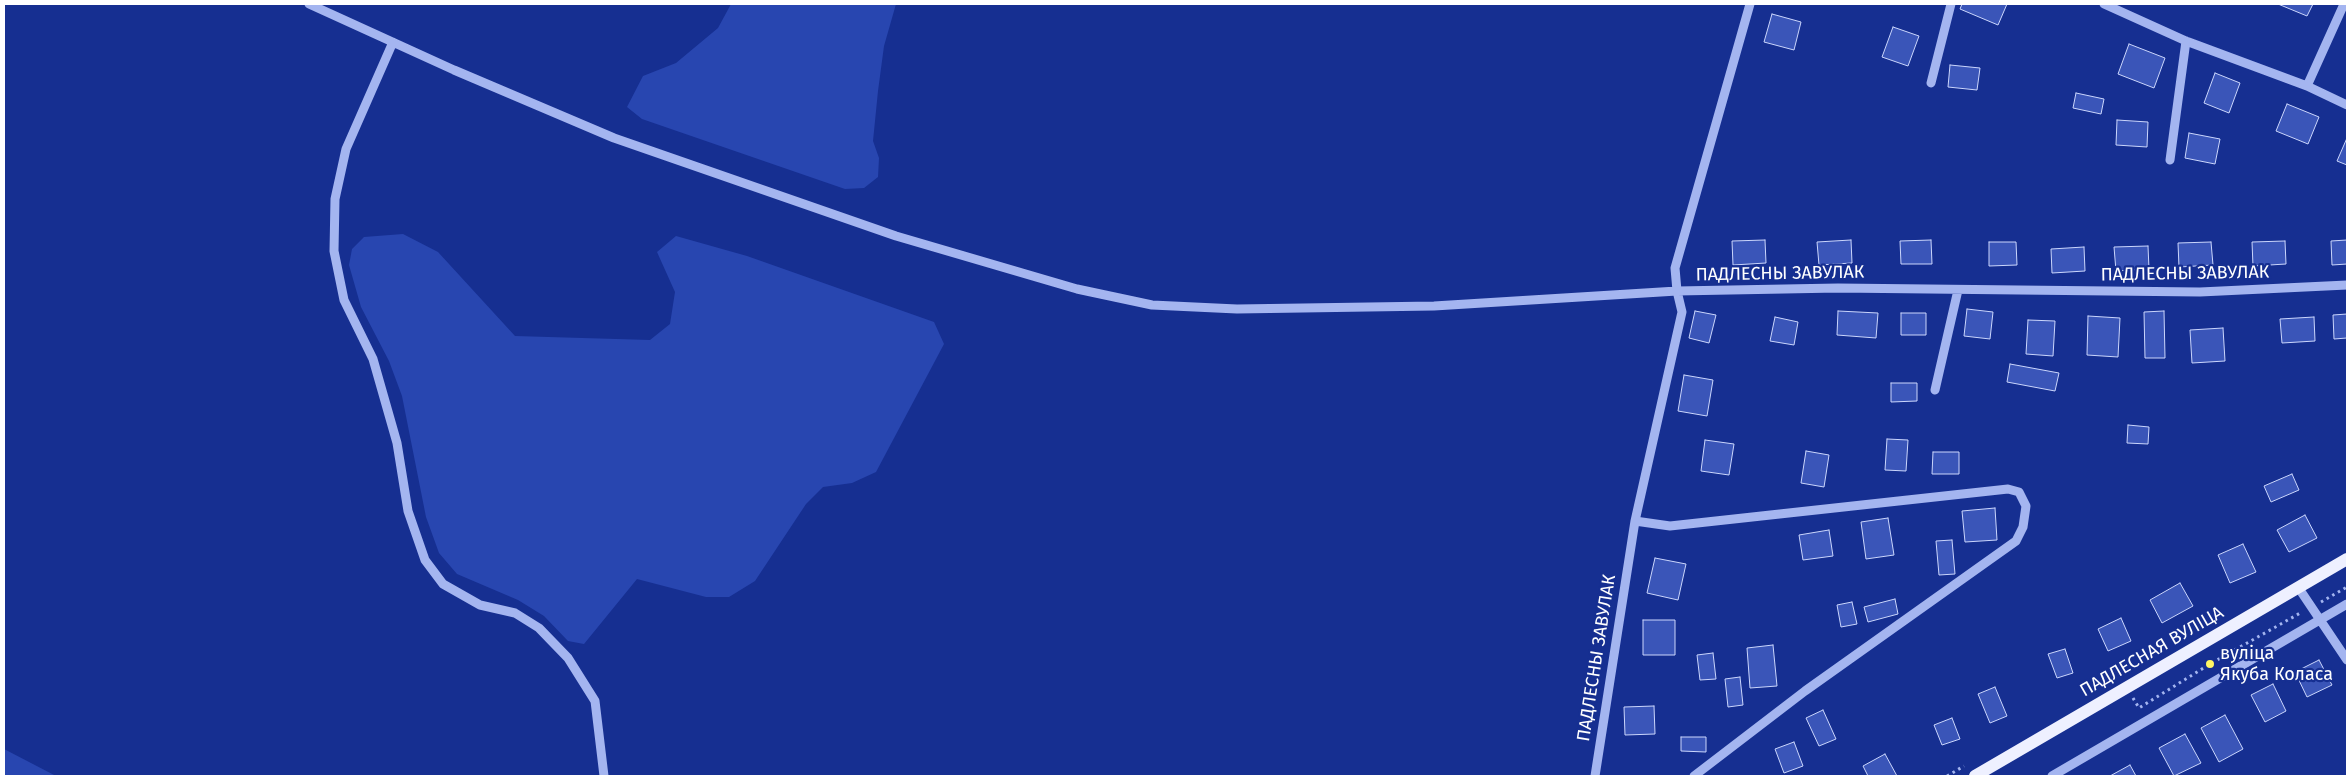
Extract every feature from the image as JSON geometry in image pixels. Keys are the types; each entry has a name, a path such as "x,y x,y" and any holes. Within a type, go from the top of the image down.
{"main road":[{"name":"ПАДЛЕСНАЯ ВУЛІЦА","path":"1975,776 1988,773 2347,559"}],"street":[{"path":"309,4 454,70 614,138 877,230 1077,289 1152,304 1237,309 1434,306 1677,291 1675,268 1750,4"},
{"path":"1931,83 1950,4"},
{"path":"2104,4 2186,42 2307,86 2347,105"},
{"path":"2307,86 2344,4"},
{"path":"393,42 346,149 334,199 334,252 344,300 373,359 397,443 408,511 425,560 443,584 480,605 515,613 539,628 568,658 595,701 604,776"},
{"path":"2170,160 2186,42"},
{"name":"ПАДЛЕСНЫ ЗАВУЛАК","path":"1596,776 1635,521 1682,312 1677,291 1838,288 2200,292 2347,285"},
{"path":"1935,390 1958,290"},
{"path":"1635,521 1670,526 2008,489 2019,492 2026,506 2023,527 2016,541 1805,691 1694,776"},
{"path":"2298,587 2347,660"},
{"path":"2052,776 2321,621 2347,604"}],"path":[{"path":"2192,676 2347,587"}],"shaded area":[{"path":"731,4 896,4 884,46 878,91 873,141 879,158 878,177 864,188 845,189 642,119 627,107 643,76 676,63 718,28"},
{"path":"403,234 438,252 515,336 650,340 670,324 675,292 657,252 676,236 747,256 934,322 944,344 876,472 852,483 823,487 806,504 755,581 729,597 706,597 637,579 584,644 568,641 544,616 518,600 457,574 439,553 426,517 402,396 389,361 361,307 349,265 352,249 364,237"},
{"path":"4,749 56,776 4,776"}],"building":[{"path":"1962,4 2007,4 1998,25 1960,9"},
{"path":"2278,4 2313,4 2307,16"},
{"path":"1772,14 1801,22 1794,50 1764,42"},
{"path":"1893,27 1919,36 1908,66 1882,57"},
{"path":"2129,44 2165,58 2154,88 2118,74"},
{"path":"1950,65 1980,68 1977,90 1948,87"},
{"path":"2215,73 2240,83 2229,113 2204,103"},
{"path":"2076,93 2104,99 2101,114 2073,108"},
{"path":"2287,104 2319,117 2308,144 2276,131"},
{"path":"2117,120 2148,122 2147,147 2116,145"},
{"path":"2189,133 2220,139 2215,164 2185,158"},
{"path":"2347,138 2347,165 2337,161"},
{"path":"1765,240 1766,263 1733,265 1732,241"},
{"path":"1851,240 1852,263 1819,265 1817,242"},
{"path":"1931,240 1932,264 1901,264 1900,241"},
{"path":"2347,240 2347,264 2332,265 2331,241"},
{"path":"2285,241 2286,264 2253,266 2252,242"},
{"path":"1989,242 2016,242 2017,265 1989,266"},
{"path":"2211,242 2213,265 2179,267 2178,243"},
{"path":"2148,246 2149,269 2116,271 2114,247"},
{"path":"2084,247 2085,271 2052,273 2051,249"},
{"path":"1967,309 1993,312 1990,339 1964,336"},
{"path":"1695,311 1716,315 1709,343 1689,338"},
{"path":"1838,311 1878,313 1876,338 1837,335"},
{"path":"2164,311 2165,358 2145,358 2144,312"},
{"path":"1901,313 1926,313 1926,335 1901,335"},
{"path":"2347,314 2347,338 2334,339 2333,315"},
{"path":"2088,316 2120,318 2118,357 2087,355"},
{"path":"1775,317 1798,322 1794,345 1770,341"},
{"path":"2314,317 2315,341 2282,343 2280,319"},
{"path":"2028,320 2055,321 2053,356 2026,354"},
{"path":"2223,328 2225,361 2192,363 2190,330"},
{"path":"2010,364 2059,373 2055,391 2007,382"},
{"path":"1684,375 1713,380 1707,416 1678,411"},
{"path":"1891,383 1917,383 1917,401 1891,402"},
{"path":"2128,425 2149,427 2148,444 2127,443"},
{"path":"1887,439 1908,440 1906,471 1885,470"},
{"path":"1705,440 1734,444 1729,475 1701,471"},
{"path":"1806,451 1829,455 1824,487 1801,483"},
{"path":"1933,452 1959,452 1959,474 1932,474"},
{"path":"2292,474 2299,490 2271,502 2264,486"},
{"path":"1995,508 1997,540 1965,542 1962,511"},
{"path":"2305,515 2317,538 2289,552 2277,530"},
{"path":"1888,518 1894,555 1866,559 1861,522"},
{"path":"1829,530 1833,556 1803,560 1799,535"},
{"path":"1952,540 1955,574 1939,575 1936,541"},
{"path":"2243,544 2256,572 2230,583 2218,555"},
{"path":"1655,558 1686,564 1678,600 1647,593"},
{"path":"2180,583 2193,606 2162,623 2150,600"},
{"path":"1895,599 1898,614 1868,622 1864,607"},
{"path":"1852,602 1857,624 1841,627 1837,605"},
{"path":"2121,618 2131,641 2108,651 2098,629"},
{"path":"1643,620 1675,620 1675,655 1643,655"},
{"path":"1773,645 1777,686 1750,688 1747,648"},
{"path":"2065,649 2073,673 2057,678 2048,654"},
{"path":"1713,653 1716,679 1700,680 1697,655"},
{"path":"2319,660 2332,685 2307,697 2295,672"},
{"path":"1740,677 1743,705 1728,707 1725,679"},
{"path":"2273,684 2286,711 2265,722 2251,695"},
{"path":"1995,687 2007,716 1990,723 1978,694"},
{"path":"1654,706 1655,734 1625,735 1624,707"},
{"path":"1823,710 1836,739 1819,746 1806,718"},
{"path":"2225,715 2243,749 2219,762 2201,728"},
{"path":"1952,718 1960,739 1942,745 1934,725"},
{"path":"2185,734 2201,763 2174,776 2159,748"},
{"path":"1681,737 1706,737 1706,752 1681,751"},
{"path":"1794,742 1803,766 1784,773 1775,749"},
{"path":"1885,754 1897,776 1868,776 1863,766"},
{"path":"2130,765 2136,776 2110,776"}],"place":[{"name":"вуліца Якуба Коласа","path":"2210,664"}]}
